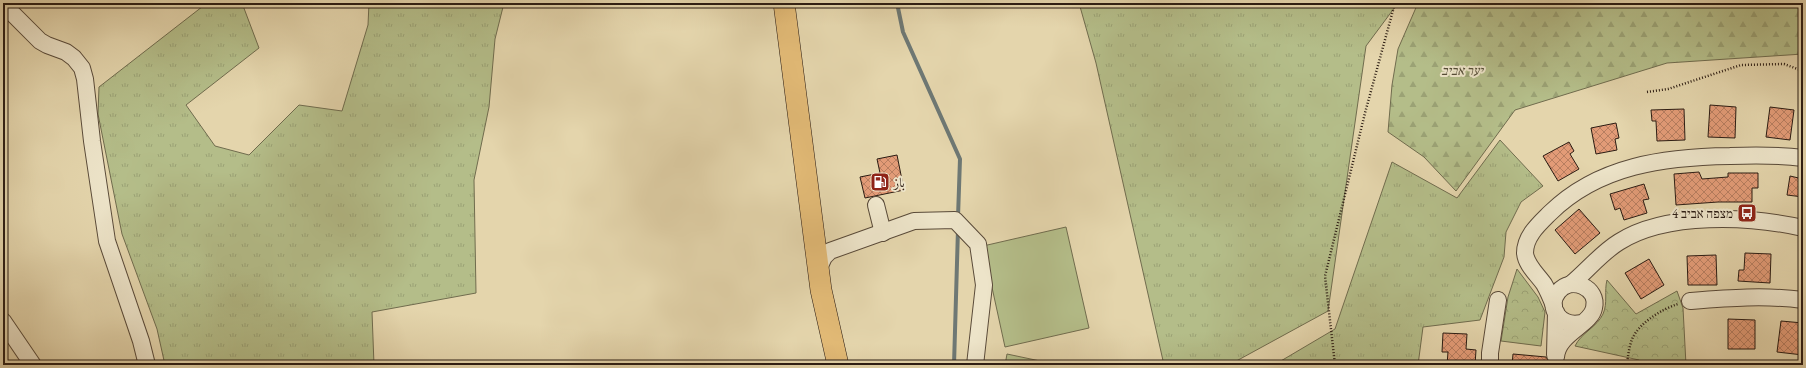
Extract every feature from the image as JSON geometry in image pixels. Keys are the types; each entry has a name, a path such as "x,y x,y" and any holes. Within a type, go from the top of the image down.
{"main road":[{"path":"784,3 824,259 840,314 851,365"},
{"path":"798,3 824,259 830,334 838,365"}],"street":[{"path":"3,4 40,41 66,52 74,58 82,68 85,79 92,141 107,241 141,341 147,365"},
{"path":"1581,323 1568,323 1562,320 1555,309 1543,283 1531,268 1525,255 1526,246 1534,230 1557,205 1573,194 1609,175 1632,166 1653,161 1684,157 1757,155 1803,158"},
{"path":"876,205 883,234"},
{"path":"824,259 914,220 955,220 978,244 984,285 975,365"},
{"path":"1556,361 1556,295 1620,242 1633,235 1671,223 1722,220 1750,220 1803,228"},
{"path":"1556,361 1560,345 1569,334 1581,323 1587,320 1594,308 1593,295 1595,274 1604,255"},
{"path":"1531,268 1554,282 1568,285 1583,285 1593,295"},
{"path":"1690,301 1738,297 1771,297 1803,300"},
{"path":"1490,365 1490,353 1498,300"},
{"path":"3,321 33,365"}],"path":[{"path":"1335,365 1325,276 1365,113 1395,3"},
{"path":"1647,92 1668,89 1741,65 1784,64 1803,71"},
{"path":"1627,365 1629,348 1633,336 1651,318 1669,307 1690,301"}],"green space":[{"path":"207,3 242,3 259,48 186,105 215,146 249,155 299,105 342,111 368,25 369,3 504,3 495,39 489,107 474,180 476,293 372,312 374,365 165,365 157,329 122,234 98,114 99,87"},
{"path":"1079,3 1398,3 1366,46 1328,311 1229,365 1164,365 1096,63"},
{"name":"יער אביב","path":"1418,3 1803,3 1803,54 1667,63 1515,110 1456,191 1424,157 1388,132 1392,85 1398,49"},
{"path":"1500,140 1543,186 1521,202 1506,232 1504,257 1480,320 1423,327 1418,365 1274,365 1335,329 1392,162 1457,198"},
{"path":"1066,227 1089,328 1005,347 983,246"},
{"path":"1517,269 1538,297 1545,312 1541,346 1501,341 1508,297"},
{"path":"1607,280 1636,314 1677,291 1683,308 1686,365 1645,365 1639,360 1575,346 1581,337 1597,323 1603,314"},
{"path":"1007,354 1059,365 1005,365"}],"building":[{"path":"1710,105 1736,107 1735,138 1708,137"},
{"path":"1770,107 1794,110 1790,140 1766,137"},
{"path":"1684,109 1685,140 1657,141 1656,121 1652,121 1651,110"},
{"path":"1616,123 1619,138 1615,139 1617,150 1596,154 1591,128"},
{"path":"1569,142 1574,151 1570,154 1579,169 1558,181 1543,156"},
{"path":"897,155 904,190 865,198 860,177 880,173 877,159"},
{"path":"1699,172 1702,179 1728,177 1728,173 1758,173 1758,188 1752,188 1752,202 1718,202 1676,205 1674,174"},
{"path":"1790,176 1803,179 1803,197 1787,195"},
{"path":"1644,184 1649,199 1643,200 1647,213 1624,220 1620,208 1615,210 1610,194"},
{"path":"1579,209 1600,233 1575,254 1555,230"},
{"path":"1745,253 1771,254 1770,283 1738,281 1739,270 1744,270"},
{"path":"1716,255 1717,285 1688,285 1687,256"},
{"path":"1649,259 1664,285 1641,299 1625,273"},
{"path":"1728,319 1755,320 1755,349 1728,349"},
{"path":"1781,321 1803,323 1803,355 1777,352"},
{"path":"1443,333 1467,334 1466,349 1476,350 1475,365 1447,365 1448,352 1442,352"},
{"path":"1513,354 1546,357 1551,365 1512,365"}],"waterway":[{"path":"897,3 903,32 960,159 958,217"},
{"path":"954,365 958,229"}],"place":[{"name":"باز","path":"880,182"},
{"name":"מצפה אביב 4","path":"1747,213"}]}
